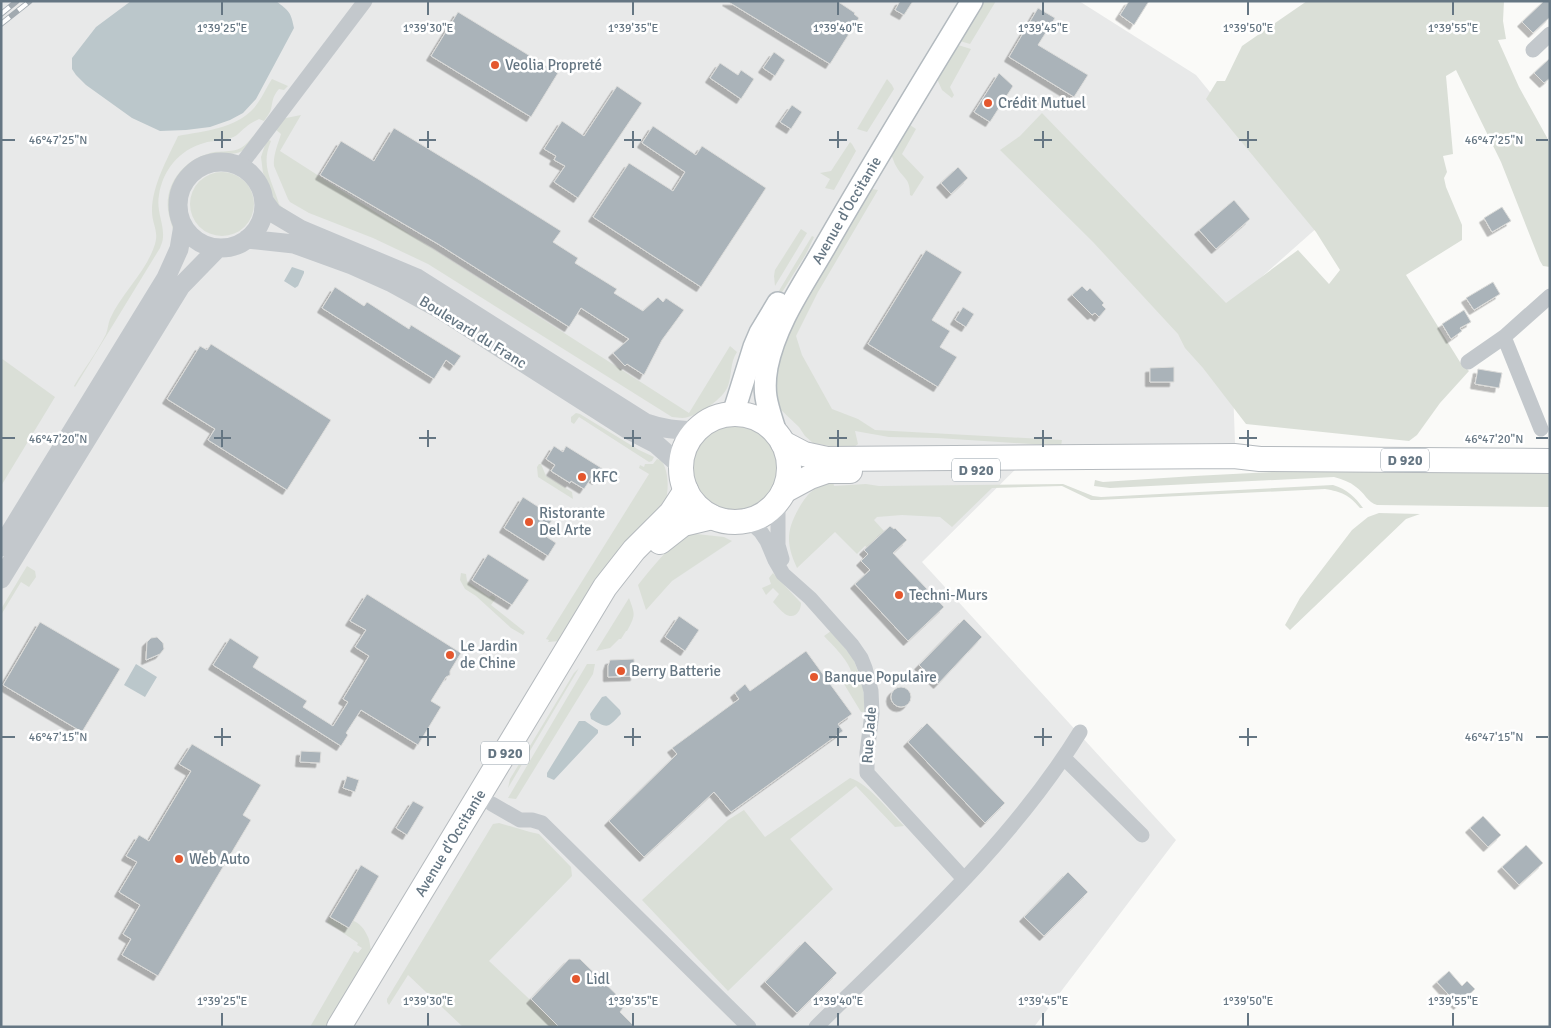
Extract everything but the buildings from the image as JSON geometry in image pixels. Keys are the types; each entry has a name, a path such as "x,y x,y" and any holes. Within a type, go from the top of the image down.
{"main road":[{"name":"Avenue d'Occitanie","path":"733,414 760,333 858,175 960,1"},
{"name":"Avenue d'Occitanie","path":"779,438 764,395 767,365 775,337 790,306 972,1"},
{"path":"733,414 745,415 764,423 779,438 786,453 789,467 786,484 781,495 764,513 748,520 729,522 712,517 697,506 686,490 681,466 684,450 695,431 714,418 733,414"},
{"name":"D 920","path":"779,438 804,454 827,459 1224,456 1550,461"},
{"name":"D 920","path":"781,495 810,477 826,471 944,471 1237,463 1260,458"},
{"name":"Avenue d'Occitanie","path":"339,1027 605,587 634,550 671,513 686,490"},
{"name":"Avenue d'Occitanie","path":"358,1027 624,584 670,533 683,524 712,517"}],"street":[{"path":"240,166 366,1"},
{"path":"1534,50 1550,34"},
{"path":"225,162 240,166 252,174 261,187 264,202 264,213 255,232 238,244 218,248 204,244 192,236 183,225 178,210 179,195 185,181 196,170 210,163 225,162"},
{"name":"Boulevard du Franc","path":"264,202 273,213 300,229 417,278 646,423 664,429 695,431"},
{"path":"1,547 166,278 179,249 183,225"},
{"name":"Boulevard du Franc","path":"247,239 294,244 352,265 390,282 441,310 627,429 656,444 681,466"},
{"path":"1,579 181,286 218,248"},
{"path":"1468,362 1504,338 1550,296"},
{"path":"1504,338 1541,429"},
{"name":"Rue Jade","path":"781,495 778,545 792,580"},
{"name":"Rue Jade","path":"748,520 761,532 767,541 783,574 810,598 852,645 865,668 871,690 872,713 867,774 964,879"},
{"path":"816,1027 964,879 1014,824 1064,758 1080,732"},
{"path":"1064,758 1142,835"},
{"path":"492,804 520,820 532,820 542,823 749,1027"}],"shaded area":[{"path":"1,1 1079,1 1196,75 1319,226 1230,305 1235,443 1039,446 922,562 1176,840 1034,1027 1,1027"},
{"path":"131,1 276,1 289,12 294,28 256,99 243,113 210,127 160,131 132,118 86,85 72,69 72,58 96,27"},
{"path":"984,1 996,1 970,44 960,41"},
{"path":"1307,1 1504,1 1503,21 1506,39 1498,40 1519,87 1550,143 1550,267 1543,266 1540,261 1501,162 1456,70 1446,76 1453,154 1443,156 1447,172 1444,178 1462,225 1462,240 1406,275 1460,362 1469,371 1440,403 1417,435 1409,441 1246,424 1203,368 1185,348 1178,334 1093,242 1000,150 1020,136 1042,113 1226,303 1298,250 1329,284 1340,270 1316,232 1206,99 1217,81 1225,81 1242,46"},
{"path":"958,45 971,49 950,87 954,95 952,98 942,90 937,79"},
{"path":"272,79 288,86 284,90 279,89 264,121 259,119 231,138 195,146 180,156 168,169 161,186 158,201 163,232 160,248 75,387 106,334 110,319 115,310 151,254 156,239 152,211 155,191 161,172 178,136 219,128 238,121 254,108"},
{"path":"887,79 894,89 867,132 857,129"},
{"path":"301,115 280,151 689,413 730,346 737,352 725,391 716,401 699,413 686,418 672,417 428,264 373,238 309,213 290,202 274,166 275,154 281,134 275,129 281,119"},
{"path":"910,125 916,129 902,154 924,177 912,196 910,195 907,181 895,165 891,155"},
{"path":"256,133 248,146 242,151 215,154 200,159 187,168 177,180 171,199 174,233 168,213 168,200 173,182 178,174 184,167 201,156 212,152 234,151 241,148"},
{"path":"267,139 271,141 267,158 268,173 279,204 299,218 288,217 273,200 263,173 261,157"},
{"path":"850,142 856,151 834,190 825,188 830,179 820,173 831,171"},
{"path":"222,172 240,178 248,186 254,204 248,222 240,230 222,236 204,230 196,222 190,204 196,186 204,178"},
{"path":"872,189 878,190 818,292 796,336 802,355 832,409 858,419 875,430 1062,440 1061,446 938,438 889,437 855,431 858,444 851,449 830,452 830,446 813,443 780,409 773,392 785,341 799,311"},
{"path":"801,229 807,233 775,286 775,270"},
{"path":"812,236 814,237 806,254 776,302 777,294"},
{"path":"292,267 304,271 298,286 295,288 284,281"},
{"path":"1,358 55,397 1,486"},
{"path":"576,413 654,457 652,461 649,462 579,417 574,424 571,422 571,417"},
{"path":"736,424 753,428 768,437 777,452 781,469 777,486 768,501 753,510 736,514 719,510 704,501 695,486 691,469 695,452 704,437 719,428"},
{"path":"657,459 662,461 667,476 668,487 665,503 560,641 548,642 549,640 546,639 649,474 639,468 640,465 644,467 645,464 653,464"},
{"path":"541,464 546,476 572,492 573,499 538,477 537,467"},
{"path":"1350,468 1550,469 1550,507 1377,505 1371,502 1354,485 1334,477 1110,488 1094,486 1095,480 1103,482"},
{"path":"833,481 834,486 866,484 879,486 1063,484 1093,496 1101,497 1333,485 1350,494 1363,508 1360,508 1344,494 1325,489 1091,500 1062,486 992,488 952,527 940,517 902,515 877,517 874,520 884,531 857,554 835,532 797,568 789,545 790,531 795,516 810,493"},
{"path":"1379,513 1420,514 1406,519 1290,630 1285,625 1300,598 1352,530 1368,517"},
{"path":"687,533 724,537 732,541 672,581 646,610 638,585 673,545"},
{"path":"27,566 35,571 36,577 29,587 21,582 1,615 1,609"},
{"path":"461,573 466,574 467,581 489,597 492,595 496,598 491,605 525,632 523,635 511,628 476,596 465,589 460,580"},
{"path":"773,573 801,603 798,612 794,616 785,614 773,602 779,594 773,588 766,595 762,588 771,584 769,578"},
{"path":"629,598 634,614 627,631 610,648 596,651"},
{"path":"831,631 853,658 863,685 865,712 861,712 844,684 854,681 850,668 842,656 824,636"},
{"path":"136,664 157,677 145,697 124,685"},
{"path":"587,664 595,664 593,674 516,799 508,798"},
{"path":"579,668 508,788 510,779 574,673"},
{"path":"606,696 620,710 621,714 608,726 591,719 590,714 602,697"},
{"path":"579,721 585,721 598,730 598,733 554,780 547,777 547,773"},
{"path":"850,778 872,792 904,826 895,827 856,786 790,839 833,889 728,991 642,900 728,820 744,810 765,837"},
{"path":"499,823 539,834 571,867 572,876 489,961 559,1027 463,1027 408,975 389,1005 387,999 493,824"},
{"path":"330,917 353,921 361,926 369,939 372,953 328,1027 310,1027 354,951 358,953 362,948 357,945 358,943 327,922"}],"railway":[{"path":"1,14 17,1"},
{"path":"1,24 30,1"}],"place":[{"name":"Veolia Propreté","path":"495,65"},
{"name":"Crédit Mutuel","path":"988,103"},
{"name":"KFC","path":"582,477"},
{"name":"Ristorante Del Arte","path":"529,522"},
{"name":"Techni-Murs","path":"899,595"},
{"name":"Le Jardin de Chine","path":"450,655"},
{"name":"Berry Batterie","path":"621,671"},
{"name":"Banque Populaire","path":"814,677"},
{"name":"Web Auto","path":"179,859"},
{"name":"Lidl","path":"576,979"}]}
